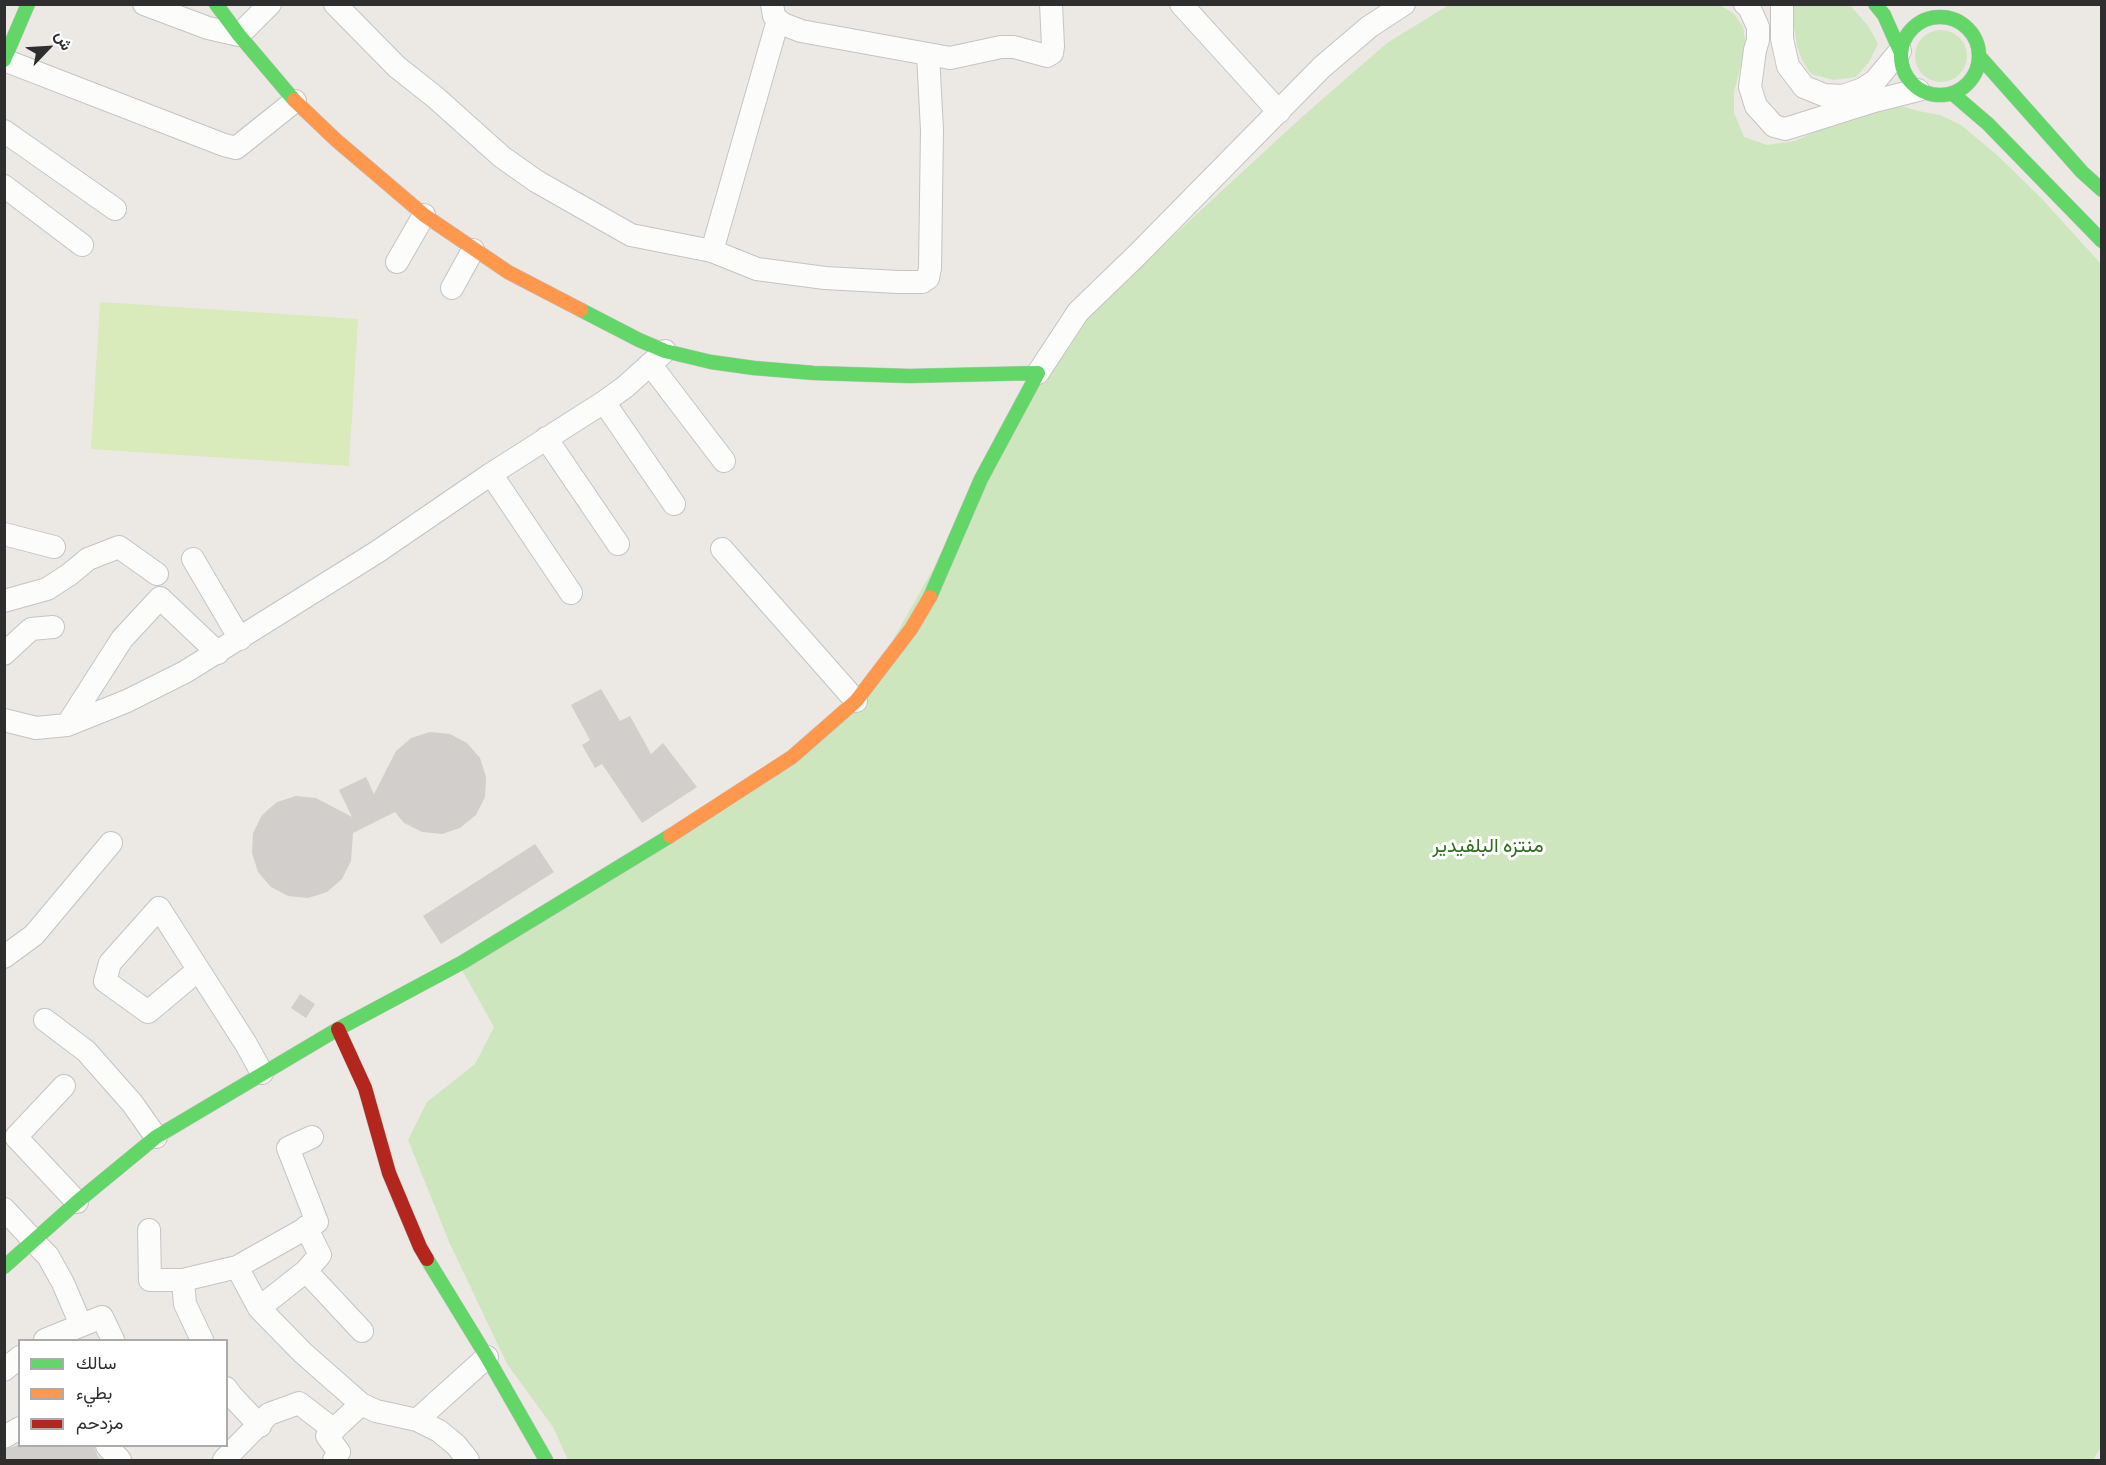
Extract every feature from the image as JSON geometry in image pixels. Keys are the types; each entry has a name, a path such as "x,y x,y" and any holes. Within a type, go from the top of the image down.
{"street":[{"path":"28,4 4,60 224,146 236,148 295,100"},
{"path":"144,4 208,28 239,35"},
{"path":"216,4 239,35 295,100 336,140 424,215 508,272 639,340 658,357 724,461"},
{"path":"239,35 270,4"},
{"path":"335,4 397,67 435,97 502,157 536,182 632,235 712,251 757,269 815,277 898,282 925,280 930,268 932,141 928,55"},
{"path":"775,12 783,24 801,31 928,55 950,58 1001,47 1014,47 1047,56 1052,53 1053,46 1051,4"},
{"path":"1181,4 1279,112"},
{"path":"4,1267 77,1202 156,1137 338,1029 463,962 673,834 792,757 856,701 911,629 931,596 969,504 1038,373 1077,312 1137,255 1330,60 1369,27 1404,4"},
{"path":"1745,4 1758,27 1750,87 1756,106 1774,126 1785,129 1874,101 1918,90"},
{"path":"1782,4 1782,39 1788,66 1804,87 1824,96 1843,96 1863,89 1875,81 1900,51 1904,38 1912,27 1924,20 1937,17 1950,18"},
{"path":"1875,4 1884,15 1900,51 1901,64 1906,77 1918,90 1935,96 1953,94 1970,82 1976,73 1980,56"},
{"path":"1935,4 1950,18 1968,28 1976,41 1980,56 2082,172 2102,190"},
{"path":"712,251 775,12"},
{"path":"1953,94 1988,124 2102,242"},
{"path":"4,131 115,209"},
{"path":"4,186 82,245"},
{"path":"397,262 424,215"},
{"path":"452,288 473,250"},
{"path":"4,720 36,728 67,725 127,701 185,672 377,552 491,474 604,402 625,387 658,357 814,373 909,376 1038,373"},
{"path":"604,402 674,504"},
{"path":"546,438 618,544"},
{"path":"491,474 571,593"},
{"path":"4,534 54,547"},
{"path":"4,601 47,589 70,574 87,558 118,547 157,574"},
{"path":"722,549 856,701"},
{"path":"193,560 240,639"},
{"path":"67,725 122,639 160,598 218,653"},
{"path":"4,654 31,629 53,627"},
{"path":"4,957 34,935 111,843"},
{"path":"197,971 148,1012 105,981 110,963 159,908 262,1073"},
{"path":"45,1020 86,1051 132,1103 156,1137"},
{"path":"338,1029 365,1089 378,1141 404,1213 420,1247 487,1357 546,1461"},
{"path":"64,1086 16,1137 77,1202"},
{"path":"149,1230 150,1280 183,1280 237,1267 317,1222 288,1148 312,1137"},
{"path":"4,1209 48,1256 63,1283 81,1325"},
{"path":"259,1308 306,1271 320,1255 306,1227"},
{"path":"237,1267 259,1308 303,1353 361,1404 376,1411 417,1420 439,1431 456,1445 468,1461"},
{"path":"306,1271 362,1331"},
{"path":"183,1280 185,1304 198,1339"},
{"path":"50,1339 102,1317 112,1339"},
{"path":"417,1420 487,1357"},
{"path":"4,1370 18,1359"},
{"path":"228,1390 260,1426"},
{"path":"224,1461 269,1414 298,1403 334,1430"},
{"path":"333,1461 339,1452 327,1436 361,1404"},
{"path":"4,1437 18,1429"},
{"path":"108,1447 120,1461"}],"green space":[{"name":"منتزه البلفيدير","path":"1449,5 1720,5 1734,14 1743,27 1746,45 1734,92 1734,113 1744,137 1767,145 1795,141 1850,116 1898,105 1940,115 1961,125 1997,155 2042,199 2101,264 2102,1446 2093,1460 568,1460 553,1427 507,1364 450,1244 408,1140 427,1102 475,1064 494,1027 462,970 855,707 1075,318 1122,283 1303,116 1387,43"},
{"path":"1792,5 1850,5 1869,27 1878,44 1869,62 1856,77 1834,80 1811,74 1797,46"},
{"path":"1941,30 1951,32 1959,38 1965,46 1967,56 1965,66 1959,74 1951,80 1941,82 1931,80 1923,74 1917,66 1915,56 1917,46 1923,38 1931,32"},
{"path":"100,302 358,319 349,466 91,449"}],"building":[{"path":"601,689 620,721 630,716 651,754 663,743 697,787 642,823 602,764 595,768 582,745 590,740 571,705"},
{"path":"430,732 450,734 467,743 480,758 486,777 485,797 476,815 460,828 442,834 422,832 404,823 395,812 353,833 351,861 342,879 327,892 308,898 288,896 271,887 258,872 252,853 253,833 262,815 277,802 296,796 316,798 352,817 339,790 366,777 374,794 396,751 411,738"},
{"path":"535,844 554,872 441,944 423,916"},
{"path":"300,994 315,1004 306,1018 291,1008"},
{"path":"18,1445 18,1447 94,1447 102,1461 4,1461 4,1450"}],"traffic: fast":[{"path":"4,60 28,4"},
{"path":"216,4 294,100"},
{"path":"1875,4 1884,15 1900,51"},
{"path":"1932,17 1948,17 1962,23 1973,34 1979,48 1979,56 1979,64 1973,78 1962,89 1948,95 1932,95 1918,89 1907,78 1901,64 1901,48 1907,34 1918,23 1932,17"},
{"path":"1979,56 2082,172 2102,190"},
{"path":"1953,94 1988,124 2102,241"},
{"path":"581,310 665,351 711,362 754,368 814,373 909,376 1038,373 981,479 930,597"},
{"path":"4,1267 77,1202 156,1137 338,1029 463,962 670,836"},
{"path":"427,1259 546,1460"}],"traffic: slow":[{"path":"294,100 336,140 424,215 508,272 581,310"},
{"path":"670,836 792,757 856,701 911,629 930,597"}],"traffic: jam":[{"path":"338,1029 365,1088 389,1173 427,1259"}]}
